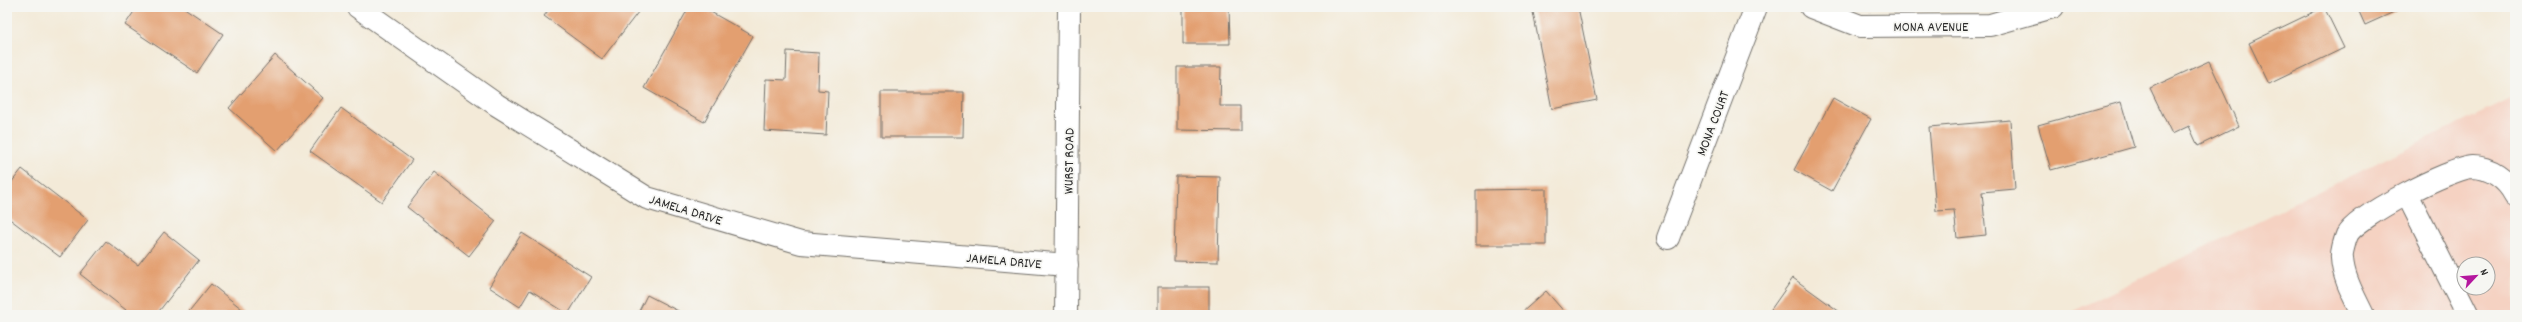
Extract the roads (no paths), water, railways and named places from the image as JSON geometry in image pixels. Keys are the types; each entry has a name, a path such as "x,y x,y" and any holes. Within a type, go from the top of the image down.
{"street":[{"name":"JAMELA DRIVE","path":"358,7 497,105 647,198 801,243 1067,265"},
{"name":"WURST ROAD","path":"1066,315 1069,7"},
{"name":"MONA COURT","path":"1668,238 1756,7"},
{"name":"MONA AVENUE","path":"1811,7 1860,26 1990,25 2053,7"},
{"path":"2363,315 2350,287 2342,258 2347,234 2366,216 2407,194 2472,167 2496,172 2515,196"},
{"path":"2407,194 2468,315"}]}
